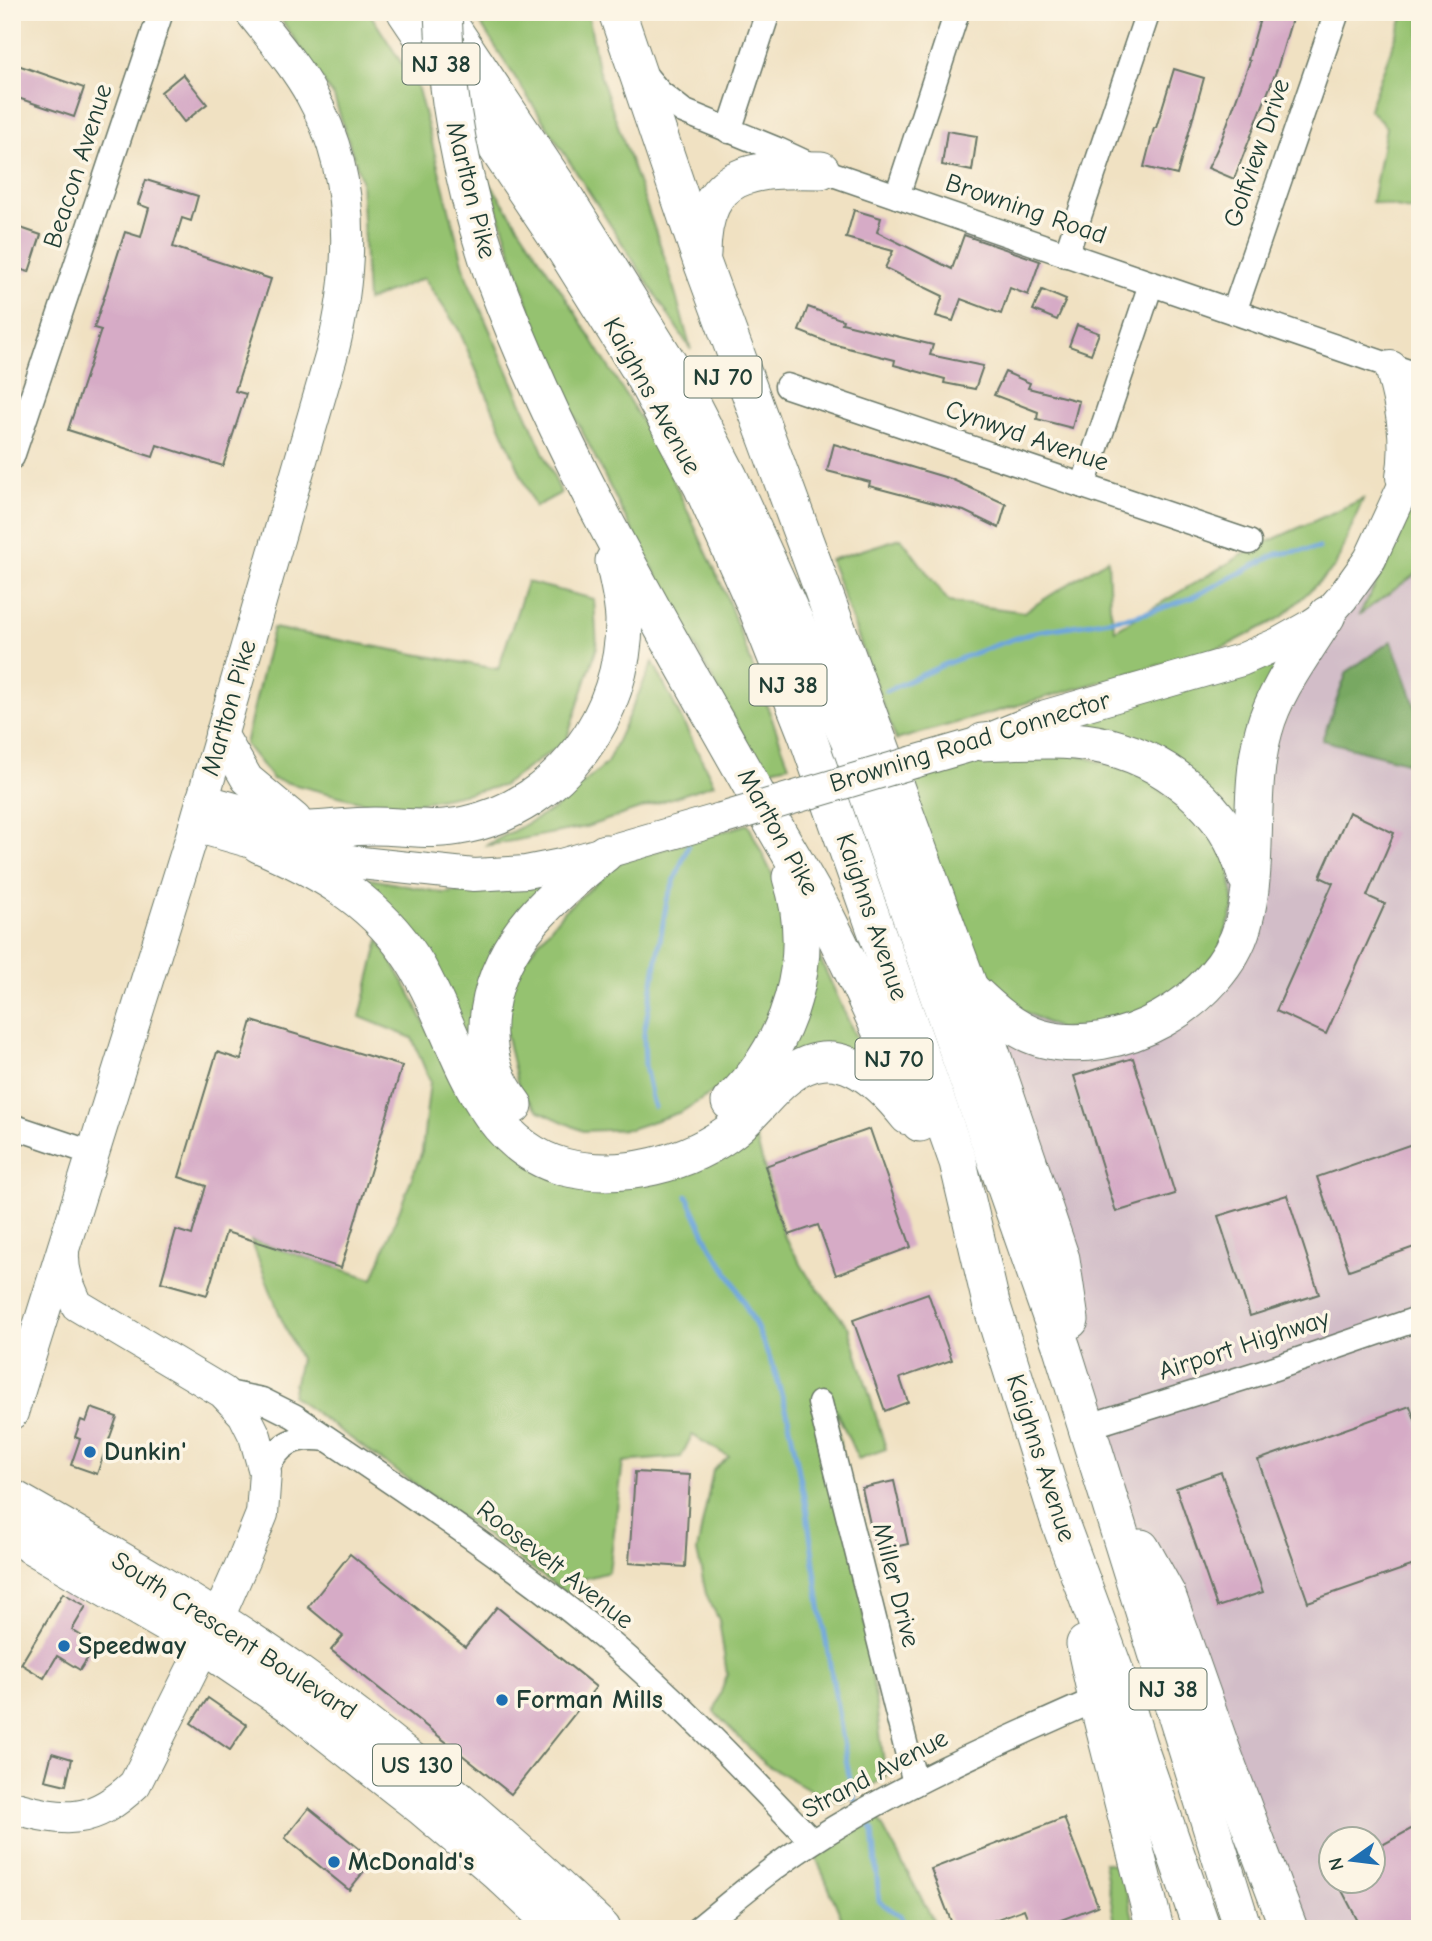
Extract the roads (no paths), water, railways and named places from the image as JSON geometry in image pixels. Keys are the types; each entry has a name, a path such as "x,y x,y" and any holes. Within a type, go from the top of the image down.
{"highway":[{"name":"Kaighns Avenue","path":"406,12 551,228 639,368 686,453 726,537 807,734 958,1162 991,1303 1059,1520 1120,1685 1202,1929"},
{"name":"Kaighns Avenue","path":"442,12 559,188 681,384 729,477 849,740 1030,1253 1105,1482 1238,1912"},
{"name":"Marlton Pike","path":"442,12 446,76 459,153 473,213 495,281 543,398 604,519 821,909 873,1015 928,1141 991,1303"},
{"name":"NJ 70","path":"603,12 612,53 643,152 805,598 849,740"},
{"path":"617,12 702,262 970,990 1061,1259 1086,1427"},
{"path":"702,262 702,228 706,216 712,204 730,184 750,173 768,170 821,170"},
{"path":"310,830 375,826 432,829 481,821 525,801 551,783 575,760 594,733 609,703 622,654 622,597 604,519"},
{"path":"970,990 1010,1023 1039,1037 1073,1042 1102,1040 1120,1036 1167,1016 1222,970 1240,935 1250,891 1253,784 1265,726 1280,691 1327,615"},
{"path":"983,742 1041,740 1097,744 1129,754 1165,771 1196,794 1221,823 1237,851 1250,891"},
{"path":"605,853 558,893 532,920 501,969 487,1022 488,1048 494,1071 501,1087 520,1112 539,1128 561,1140 609,1149 665,1139 715,1114 742,1090 775,1045 796,991 802,947 797,897 774,826"},
{"path":"259,844 319,872 355,897 392,932 428,986 493,1118 517,1143 545,1160 575,1169 608,1172 667,1162 721,1138 745,1119 788,1076 808,1065 821,1062 848,1065 872,1077 891,1094 928,1141"},
{"path":"1105,1482 1167,1595 1289,1929"},
{"name":"South Crescent Boulevard","path":"12,1498 210,1632 296,1708 384,1775 497,1871 559,1929"},
{"path":"1059,1520 1097,1699 1155,1929"},
{"name":"South Crescent Boulevard","path":"12,1534 144,1613 210,1632 295,1672 403,1753 508,1842 602,1929"},
{"name":"NJ 38","path":"1238,1912 1250,1929"}],"main road":[{"name":"Marlton Pike","path":"12,1413 199,813 343,307 348,230 343,184 325,123 310,92 251,12"},
{"path":"1400,492 1406,448 1401,402 1406,371"},
{"name":"Browning Road Connector","path":"199,813 259,844 361,863 474,875 511,874 561,865 605,853 983,742 1046,716 1241,660 1296,635 1327,615 1370,559 1420,451"},
{"path":"221,734 247,779 310,830"},
{"name":"Browning Road Connector","path":"199,813 310,830 345,839 419,869"},
{"path":"12,1807 48,1817 75,1817 100,1811 117,1801 135,1784 210,1632 262,1514 265,1472 255,1436 244,1414 223,1392 77,1305 62,1266 63,1253"},
{"path":"40,1320 61,1308 77,1305"}],"street":[{"name":"Beacon Avenue","path":"12,456 161,12"},
{"path":"729,131 768,12"},
{"path":"897,196 957,12"},
{"path":"1066,255 1148,12"},
{"name":"Golfview Drive","path":"1234,312 1337,12"},
{"name":"Browning Road","path":"633,62 671,103 697,118 821,170 1406,371"},
{"path":"1083,486 1151,284"},
{"name":"Cynwyd Avenue","path":"787,386 1249,542"},
{"path":"12,1126 92,1153"},
{"name":"Airport Highway","path":"1086,1427 1269,1370 1420,1318"},
{"name":"Roosevelt Avenue","path":"223,1392 262,1400 294,1416 501,1556 615,1647 694,1719 812,1842"},
{"name":"Miller Drive","path":"820,1403 915,1783"},
{"path":"265,1472 272,1455 287,1444 302,1437 327,1439"},
{"name":"Strand Avenue","path":"698,1929 779,1864 874,1806 915,1783 1097,1699"}],"waterway":[{"path":"886,691 948,663 1034,632 1135,616 1191,598 1277,554 1319,548"},
{"path":"654,1107 645,1066 644,1034 667,900 688,846"},
{"path":"687,1196 710,1245 733,1281 757,1328 774,1369 787,1412 806,1506 852,1793 859,1806"},
{"path":"866,1818 873,1831 879,1901 900,1916 908,1929"}],"place":[{"name":"Dunkin'","path":"90,1452"},
{"name":"Speedway","path":"64,1646"},
{"name":"Forman Mills","path":"502,1700"},
{"name":"McDonald's","path":"334,1862"}]}
